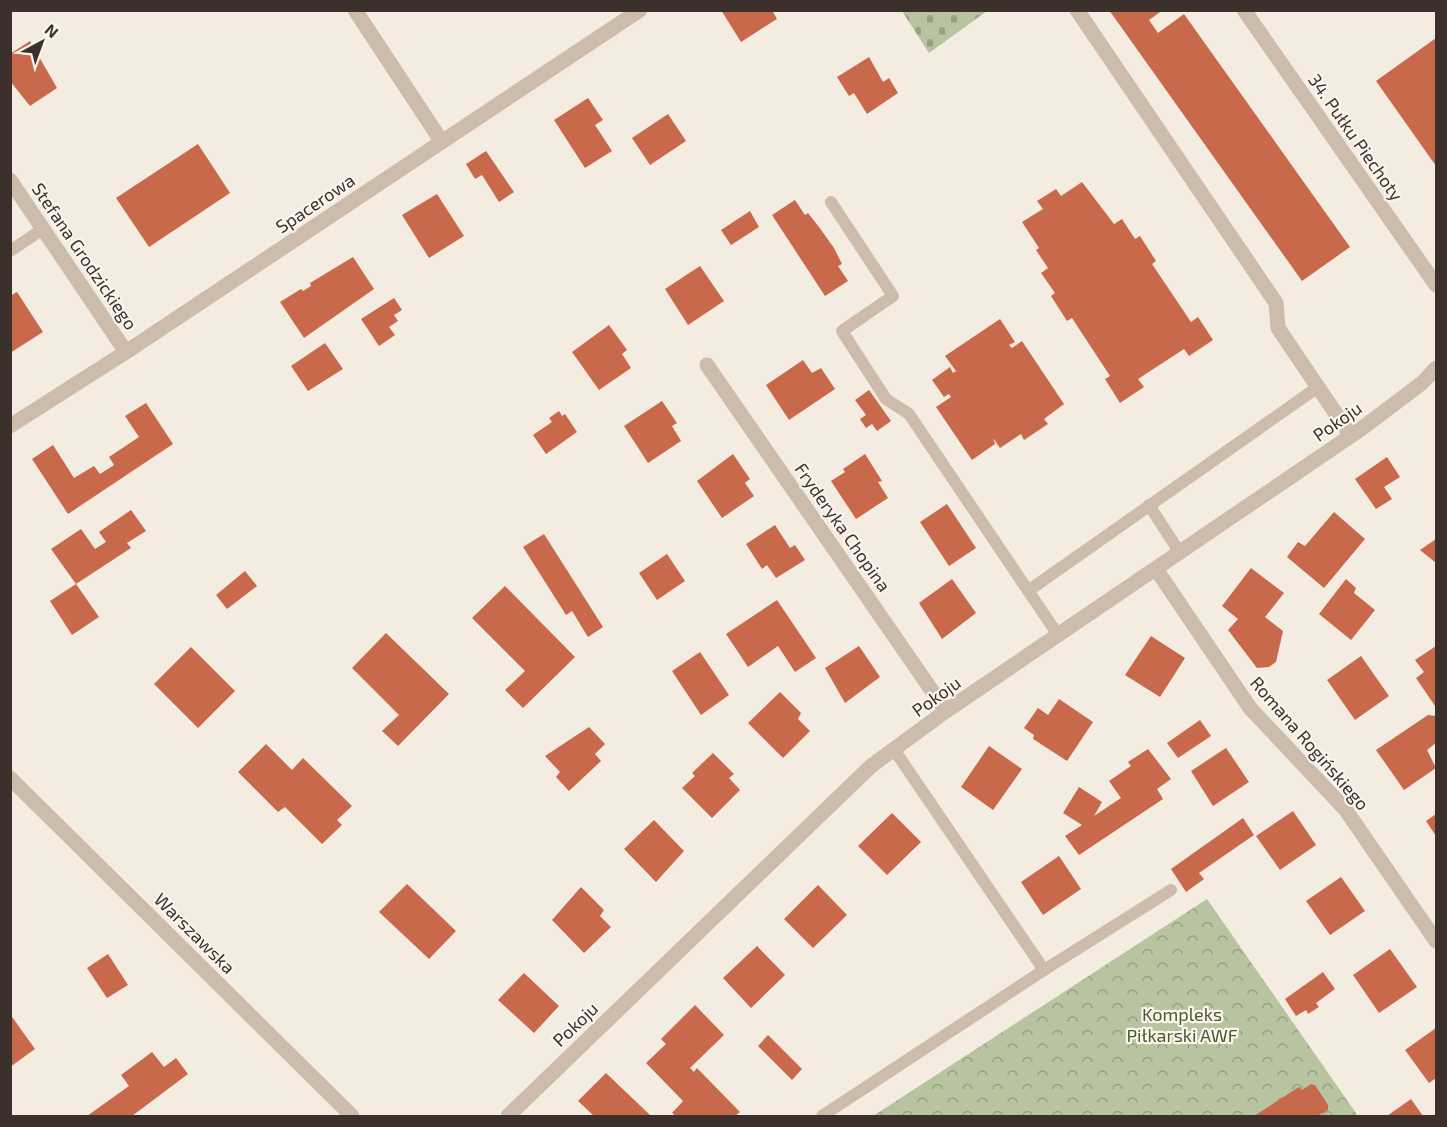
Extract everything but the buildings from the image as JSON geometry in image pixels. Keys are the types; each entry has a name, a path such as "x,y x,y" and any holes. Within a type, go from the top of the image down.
{"street":[{"path":"355,10 442,142"},
{"name":"Spacerowa","path":"10,426 126,352 640,10"},
{"path":"1077,10 1276,303 1278,328 1351,436"},
{"name":"34. Pułku Piechoty","path":"1244,10 1437,285"},
{"name":"Stefana Grodzickiego","path":"10,180 126,352"},
{"name":"Fryderyka Chopina","path":"707,365 946,711"},
{"name":"Pokoju","path":"508,1116 871,766 895,751 946,711 1351,436 1422,383 1437,368"},
{"name":"Romana Rogińskiego","path":"1156,569 1250,708 1345,809 1437,941"},
{"name":"Warszawska","path":"10,778 352,1116"}],"lane":[{"path":"831,202 893,296 842,331 886,399 909,414 1058,635"},
{"path":"10,251 43,229"},
{"path":"1028,591 1318,387"},
{"path":"1149,505 1180,553"},
{"path":"895,751 1044,970"},
{"path":"822,1116 1044,970 1171,890"}],"green space":[{"path":"902,11 987,11 929,53"},
{"name":"Kompleks Piłkarski AWF","path":"1207,899 1358,1116 873,1116"}]}
